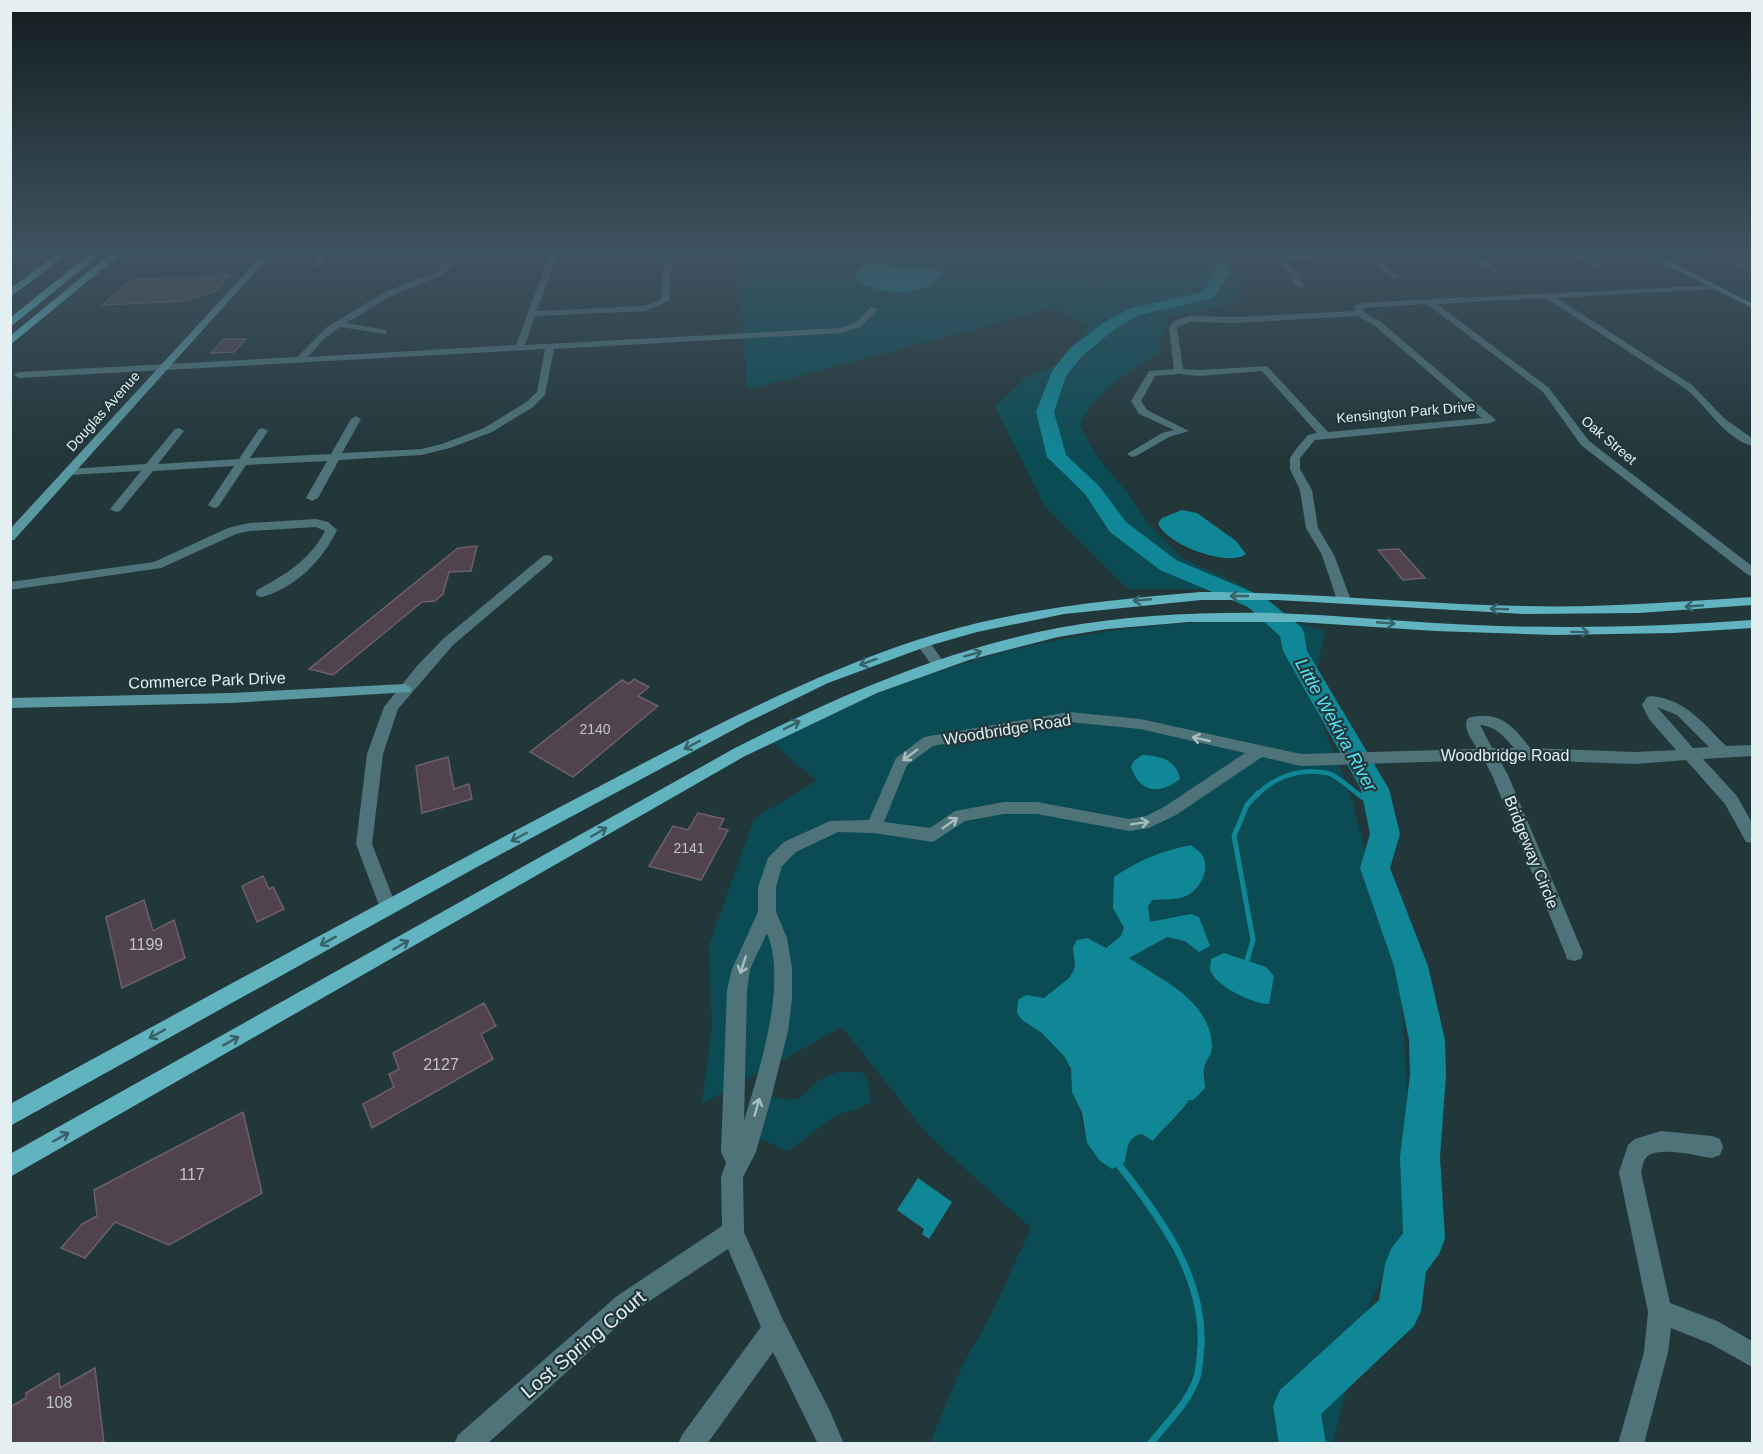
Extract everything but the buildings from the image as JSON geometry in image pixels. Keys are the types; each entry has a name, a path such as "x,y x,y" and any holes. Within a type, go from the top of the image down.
{"highway":[{"path":"10,342 35,321"}],"main road":[{"name":"Douglas Avenue","path":"10,537 206,321"},
{"path":"10,1116 388,908 775,702 866,663 923,643 976,628 1064,610 1201,596 1276,596 1465,608 1575,611 1752,601"},
{"path":"1108,625 1122,616 1168,610 1330,607 1344,600"},
{"path":"10,1166 740,752 843,700 938,664 1023,641 1108,625 1251,618 1327,619 1432,627 1594,632 1752,624"},
{"name":"Commerce Park Drive","path":"10,703 231,699 405,689"}],"street":[{"path":"299,361 317,343 321,335 343,321"},
{"path":"519,349 529,321"},
{"path":"19,375 550,348 847,330 865,321"},
{"path":"1132,454 1166,435 1184,430 1143,412 1136,401 1152,373 1179,371 1173,327 1182,321"},
{"name":"Kensington Park Drive","path":"1344,600 1328,555 1312,528 1306,490 1295,470 1295,458 1301,450 1312,437 1491,420 1374,321"},
{"name":"Oak Street","path":"1454,321 1555,398 1573,432 1585,443 1752,572"},
{"path":"1587,321 1689,387 1721,421 1752,443"},
{"path":"338,324 383,332"},
{"path":"69,472 421,452 488,430 529,405 542,393 550,348"},
{"name":"Kensington Park Drive","path":"1179,371 1199,373 1264,368 1325,435"},
{"path":"312,498 356,419"},
{"path":"116,509 179,431"},
{"path":"214,505 263,431"},
{"path":"10,586 157,565 232,531 249,527 316,523 331,530 327,540 310,564 300,573 262,593"},
{"path":"388,908 364,844 375,754 391,707 448,642 547,560"},
{"path":"923,643 938,664"},
{"path":"1722,752 1683,712 1663,701 1652,701 1649,705 1654,715 1731,800 1752,837"},
{"name":"Woodbridge Road","path":"874,827 901,762 929,741 1070,717 1140,724 1301,760 1338,761 1487,753 1635,758 1752,750"},
{"name":"Bridgeway Circle","path":"1526,753 1512,734 1501,726 1488,720 1473,723 1473,728 1500,775 1574,953"},
{"path":"737,1162 732,1152 737,990 741,969 767,912 767,887 774,864 790,847 836,826 874,827 933,835 961,815 1004,808 1037,808 1120,824 1149,822 1170,811 1258,752"},
{"path":"767,912 775,926 782,963 782,1002 772,1054 745,1152 737,1162 732,1177 733,1232 774,1329 831,1443"},
{"path":"1630,1443 1656,1352 1660,1312 1630,1172 1635,1154 1647,1144 1666,1143 1712,1147"},
{"name":"Lost Spring Court","path":"467,1443 625,1304 733,1232"},
{"path":"1660,1312 1696,1323 1730,1338 1752,1354"},
{"path":"691,1443 774,1329"}],"shaded area":[{"path":"742,321 1006,321 1002,322 747,390"},
{"path":"1079,321 1167,321 1157,355 1112,384 1094,403 1080,426 1097,457 1125,490 1146,521 1182,558 1249,589 1128,589 1044,505 995,406 1025,378 1061,363 1087,325"},
{"path":"1182,510 1197,513 1236,541 1246,554 1237,558 1212,556 1172,539 1158,523 1162,518"},
{"path":"1224,622 1293,622 1325,631 1311,697 1349,790 1400,981 1415,1202 1362,1323 1333,1443 930,1443 962,1366 990,1317 1031,1228 928,1135 842,1027 702,1104 712,1026 709,945 754,819 816,781 772,742 834,712 897,686 961,664 1025,647 1090,634 1156,626","holes":["1083,938 1161,977 1212,1050 1204,1069 1205,1088 1190,1099 1179,1115 1162,1129 1153,1141 1142,1134 1134,1137 1129,1144 1125,1162 1083,1132 1071,1074 1062,1053 1037,1029 1022,1020 1026,995 1044,998 1069,978 1075,965 1073,947 1078,940"]},
{"path":"1142,755 1155,756 1171,763 1180,779 1165,788 1151,789 1145,786 1135,776 1131,767 1134,761"},
{"path":"1191,845 1204,860 1205,872 1200,884 1183,897 1152,900 1148,906 1150,922 1191,914 1199,917 1210,946 1199,952 1185,941 1167,937 1129,958 1182,993 1203,1017 1210,1031 1212,1047 1204,1069 1205,1088 1193,1100 1189,1100 1153,1141 1142,1134 1134,1137 1129,1144 1125,1162 1112,1169 1100,1161 1087,1143 1082,1113 1072,1092 1071,1069 1064,1056 1042,1033 1022,1020 1017,1013 1018,1000 1026,995 1044,998 1069,978 1075,965 1073,947 1077,940 1087,938 1106,948 1121,936 1124,928 1113,908 1114,877 1151,857"},
{"path":"1224,953 1266,967 1274,976 1269,1004 1253,1001 1235,993 1218,981 1210,969 1211,959"},
{"path":"837,1072 862,1072 868,1082 871,1102 855,1110 838,1114 788,1151 759,1138 769,1097 790,1100 799,1098 818,1081"},
{"path":"918,1178 952,1202 929,1239 922,1234 924,1229 897,1210"}],"waterway":[{"name":"Little Wekiva River","path":"1118,321 1075,353 1058,375 1045,412 1057,457 1092,490 1118,527 1168,565 1256,602 1292,633 1295,651 1375,789 1385,834 1375,868 1411,966 1427,1040 1428,1075 1420,1157 1424,1239 1406,1264 1399,1311 1296,1406 1303,1444"},
{"path":"1257,795 1280,778 1308,772 1331,774 1359,795"},
{"path":"1246,964 1253,940 1234,836 1247,805 1258,793"},
{"path":"1357,793 1380,810"},
{"path":"1119,1165 1150,1205 1176,1249 1187,1271 1200,1320 1200,1361 1193,1386 1189,1395 1150,1444"}]}
